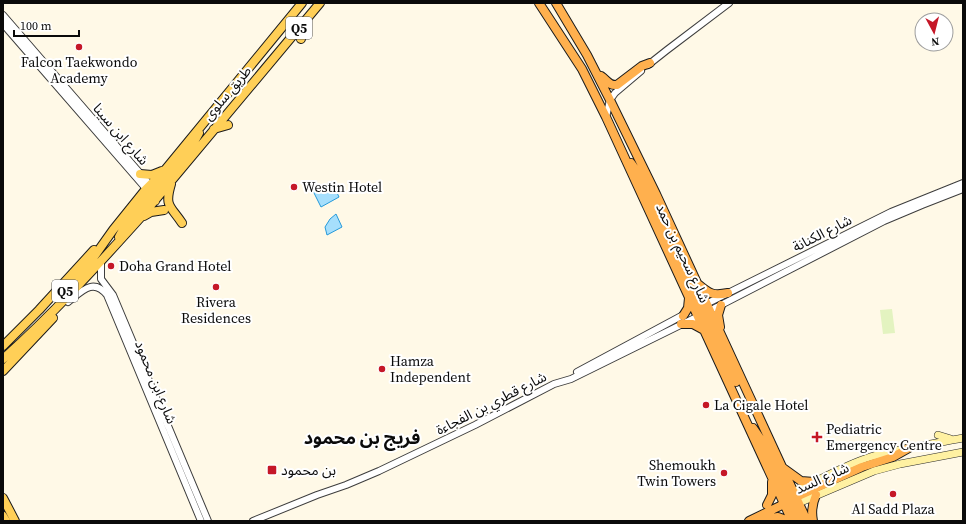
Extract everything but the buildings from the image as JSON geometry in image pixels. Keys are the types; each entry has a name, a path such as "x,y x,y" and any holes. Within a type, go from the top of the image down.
{"highway":[{"name":"شارع سحيم بن حمد","path":"539,3 582,69 626,159 689,298 702,310 720,336 782,468 790,500 791,521"},
{"path":"550,3 564,15"},
{"name":"شارع سحيم بن حمد","path":"556,3 597,74 656,194 695,281 706,332 771,477 807,521"},
{"path":"597,74 614,85 642,66 650,64"},
{"path":"628,138 640,145"},
{"path":"626,159 633,164 638,173 750,414 761,422"},
{"path":"695,281 711,294 728,293"},
{"path":"683,316 688,308 689,298"},
{"path":"720,336 718,312 721,305"},
{"path":"681,324 694,324 706,332"},
{"path":"747,422 766,447 800,521"},
{"path":"749,521 790,500 862,467 893,457 909,448"},
{"path":"782,468 801,481 814,482"},
{"path":"767,505 772,495 771,477"},
{"path":"813,521 812,502 816,495"},
{"path":"764,519 778,517 791,521"}],"main road":[{"name":"طريق سلوى","path":"153,193 165,170 201,124 302,3"},
{"name":"طريق سلوى","path":"153,193 171,181 320,3"},
{"path":"301,39 306,19"},
{"path":"115,246 124,228 197,138 201,124"},
{"path":"214,130 228,125"},
{"path":"140,174 152,175 165,170"},
{"path":"171,181 168,194 169,207 182,223"},
{"name":"Q5","path":"3,359 6,347 101,262 141,217 153,193"},
{"name":"Q5","path":"3,353 6,347 113,230 153,193"},
{"path":"141,217 151,212 164,210"},
{"path":"4,371 94,273 101,262"},
{"path":"938,435 953,440"},
{"name":"شارع السد","path":"790,500 814,482 861,461 909,448 963,438"},
{"name":"شارع السد","path":"790,500 816,495 852,479 880,469 963,452"},
{"path":"3,498 15,521"},
{"path":"3,516 6,521"}],"street":[{"path":"606,117 610,100 615,93 667,50 729,3"},
{"name":"شارع ابن سينا","path":"3,15 140,174 153,193"},
{"name":"شارع ابن سينا","path":"3,24 153,193"},
{"name":"شارع الكنانة","path":"702,310 728,293 891,212 963,183"},
{"name":"شارع الكنانة","path":"702,310 721,305 884,221 963,189"},
{"name":"شارع ابن محمود","path":"101,262 100,276 102,282 113,295 208,521"},
{"path":"780,274 784,266"},
{"name":"شارع ابن محمود","path":"68,302 90,287 100,288 107,295 201,521"},
{"name":"شارع قطري بن الفجاءة","path":"253,521 346,486 379,471 564,380 683,316 702,310"},
{"name":"شارع قطري بن الفجاءة","path":"564,380 572,379 681,324 702,310"}],"green space":[{"path":"892,309 895,333 883,334 880,310"}],"water":[{"path":"332,182 339,197 321,207 313,191"},
{"path":"336,214 342,227 327,235 325,227 330,219"}],"place":[{"name":"Falcon Taekwondo Academy","path":"79,47"},
{"name":"Westin Hotel","path":"294,187"},
{"name":"Doha Grand Hotel","path":"111,266"},
{"name":"Rivera Residences","path":"216,287"},
{"name":"Hamza Independent","path":"382,369"},
{"name":"La Cigale Hotel","path":"706,405"},
{"name":"Pediatric Emergency Centre","path":"817,437"},
{"name":"بن محمود","path":"272,470"},
{"name":"Shemoukh Twin Towers","path":"724,473"},
{"name":"Al Sadd Plaza","path":"893,494"}],"district":[{"name":"فريج بن محمود","path":"362,438"}]}
